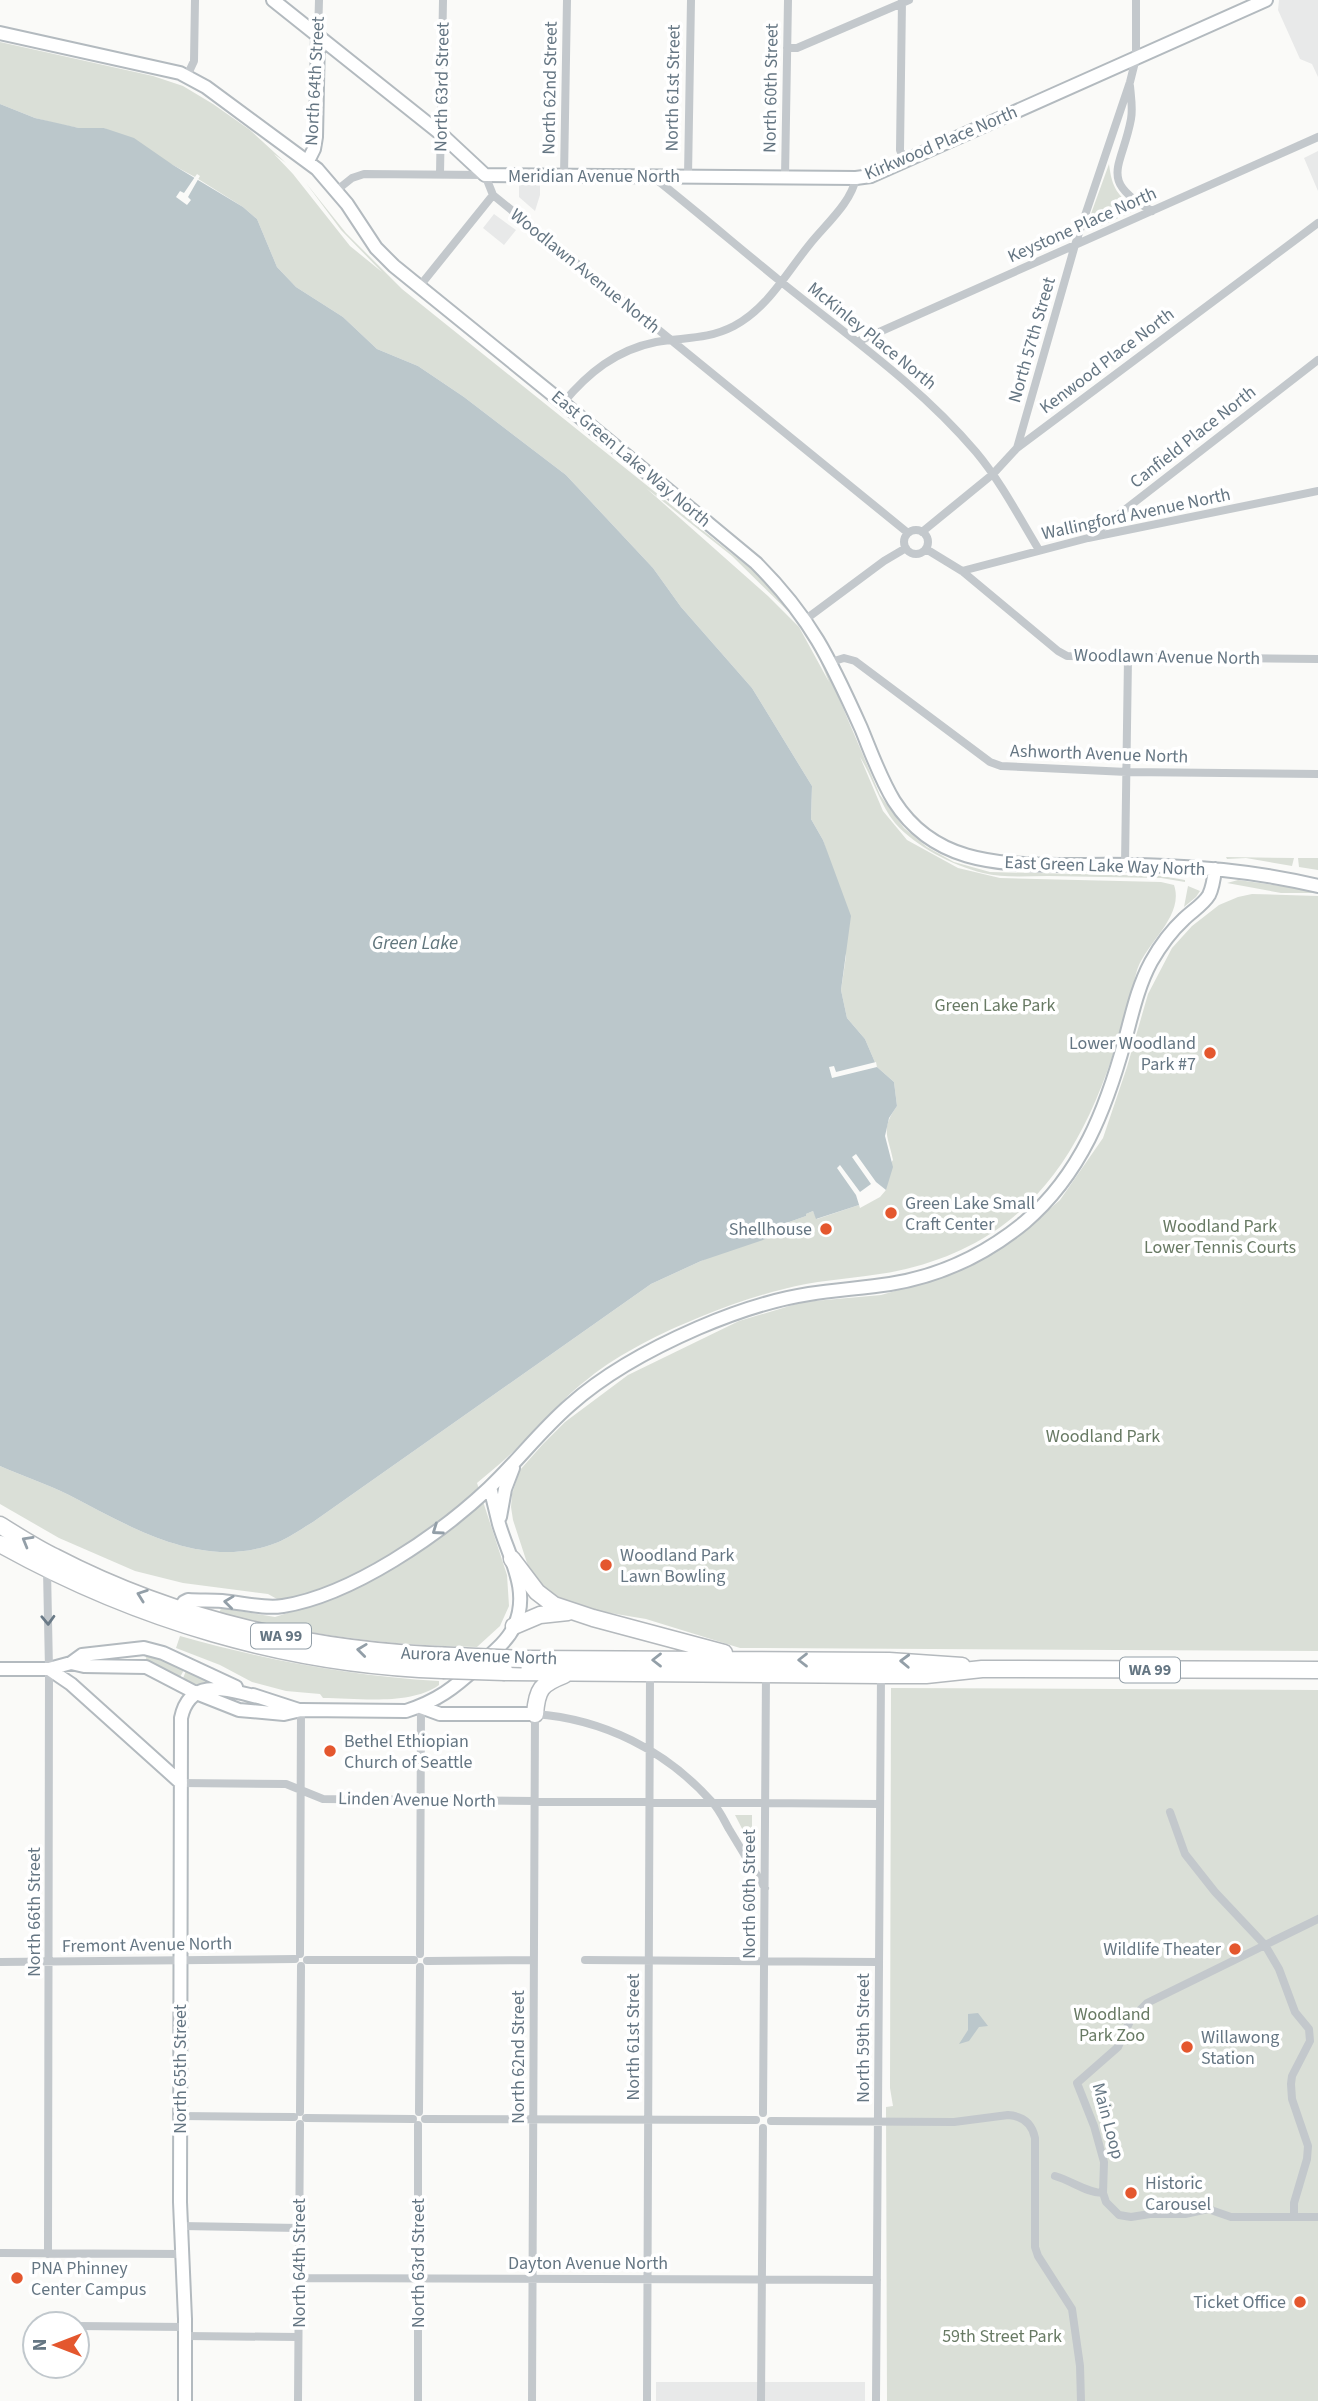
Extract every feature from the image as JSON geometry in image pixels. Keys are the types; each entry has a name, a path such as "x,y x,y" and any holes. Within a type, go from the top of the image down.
{"highway":[{"name":"Aurora Avenue North","path":"0,1525 83,1571 180,1609 249,1629 319,1644 390,1653 522,1659 930,1662 982,1669"},
{"name":"Aurora Avenue North","path":"0,1544 47,1570 157,1616 236,1641 352,1663 443,1670 569,1674 881,1675 939,1674 982,1669 1318,1670"},
{"path":"512,1559 542,1597 571,1612 750,1660"},
{"path":"514,1626 540,1615 571,1612"},
{"path":"535,1714 538,1692 553,1680 569,1674"}],"main road":[{"name":"Woodlawn Avenue North","path":"273,0 441,134 485,175"},
{"name":"Kirkwood Place North","path":"856,178 872,176 1266,0"},
{"name":"East Green Lake Way North","path":"0,33 160,67 187,76 308,161 337,190 376,248 419,287 756,564 784,592 806,619 831,662 892,798 905,816 929,836 954,851 992,863 1215,869 1297,881"},
{"name":"North 64th Street","path":"308,161 316,137 318,36"},
{"name":"Meridian Avenue North","path":"485,175 856,178"},
{"path":"180,1609 188,1600 281,1606 355,1581 463,1512 545,1429 598,1382 668,1342 744,1310 785,1298 887,1284 938,1272 986,1249 1027,1220 1055,1192 1086,1148 1115,1075 1148,968 1166,939 1208,896 1215,869"},
{"path":"1297,881 1318,879"},
{"path":"1297,881 1318,886"},
{"path":"499,1525 505,1489 518,1459"},
{"path":"181,1737 188,1709 192,1702 198,1699 239,1710 284,1714 301,1710 406,1711 421,1707 454,1687 499,1647 514,1626 521,1593 490,1487"},
{"path":"0,1670 49,1669 71,1663 82,1655 136,1648 156,1650 258,1697"},
{"path":"136,1648 138,1666"},
{"path":"71,1663 84,1666 138,1666 159,1672 197,1693 239,1710"},
{"path":"49,1669 71,1684 181,1783"},
{"path":"181,1737 183,1710 187,1702 197,1693 208,1689 224,1689 301,1710"},
{"path":"421,1707 440,1714 535,1714"},
{"name":"North 65th Street","path":"181,1737 180,2116 185,2401"}],"street":[{"path":"187,76 194,61 195,0"},
{"name":"North 64th Street","path":"318,0 318,36"},
{"name":"North 63rd Street","path":"440,174 443,0"},
{"name":"North 62nd Street","path":"564,176 567,0"},
{"name":"North 61st Street","path":"688,176 691,0"},
{"name":"North 60th Street","path":"785,177 788,0"},
{"name":"North 57th Street","path":"1017,447 1075,245 1130,82 1136,58 1136,0"},
{"path":"787,48 797,48 904,1 900,150 905,161"},
{"name":"North 57th Street","path":"1130,82 1132,117 1117,165 1117,178 1121,188 1131,199 1152,211"},
{"name":"Keystone Place North","path":"859,341 1318,137"},
{"name":"Meridian Avenue North","path":"337,190 358,175 485,175"},
{"name":"Woodlawn Avenue North","path":"485,175 493,195 908,533"},
{"name":"McKinley Place North","path":"652,176 922,394 993,474 1039,550"},
{"name":"Kirkwood Place North","path":"563,403 593,371 606,362 634,349 702,338 736,324 765,302 850,195 856,178"},
{"path":"419,287 493,195"},
{"name":"Kenwood Place North","path":"922,531 993,474 1017,447 1318,223"},
{"name":"Canfield Place North","path":"1088,538 1318,360"},
{"name":"Wallingford Avenue North","path":"962,571 1088,538 1318,491"},
{"path":"914,530 922,531 928,541 926,549 916,554 906,548 904,541 908,533 914,530"},
{"path":"806,619 884,561 906,548"},
{"name":"Woodlawn Avenue North","path":"926,549 962,571 1062,653 1078,657 1318,659"},
{"name":"Ashworth Avenue North","path":"831,662 844,658 855,661 990,762 1012,768 1318,774"},
{"path":"1125,865 1128,658"},
{"name":"North 66th Street","path":"47,1570 48,2254"},
{"name":"North 61st Street","path":"646,2401 649,2279 650,1674"},
{"name":"North 60th Street","path":"763,2113 766,1674"},
{"name":"North 59th Street","path":"876,2401 881,1675"},
{"name":"North 63rd Street","path":"418,2401 421,1707"},
{"name":"North 64th Street","path":"298,2401 301,1710"},
{"path":"535,1714 562,1716 603,1727 650,1750 713,1803 765,1888"},
{"name":"North 62nd Street","path":"532,2401 535,1714"},
{"name":"Linden Avenue North","path":"181,1783 286,1784 323,1799 880,1804"},
{"path":"1170,1812 1185,1854 1215,1892 1265,1945 1279,1969 1295,2012 1310,2032 1310,2041 1292,2076 1291,2084 1292,2099 1308,2146 1307,2159 1294,2203 1294,2217"},
{"name":"Main Loop","path":"1103,2193 1104,2162 1077,2083 1118,2047 1131,2019 1147,2003 1318,1919"},
{"name":"Fremont Avenue North","path":"0,1962 534,1959"},
{"path":"585,1960 879,1962"},
{"path":"763,2113 769,2115 771,2120 769,2126 763,2128 758,2126 756,2120 757,2116 763,2113"},
{"path":"771,2120 954,2122 1008,2115 1030,2123 1035,2138 1035,2247 1072,2309 1080,2366 1081,2401"},
{"path":"180,2116 756,2120"},
{"path":"761,2401 763,2128"},
{"path":"1055,2176 1091,2192 1103,2193 1111,2209 1127,2217 1185,2214 1208,2209 1231,2217 1318,2217"},
{"path":"181,2226 299,2228"},
{"path":"0,2253 183,2254"},
{"name":"Dayton Avenue North","path":"298,2278 877,2280"},
{"path":"91,2327 298,2337"}],"shaded area":[{"path":"1279,0 1318,0 1318,77 1312,64 1300,59 1278,10"},
{"path":"1318,151 1318,191 1304,158"},
{"path":"540,184 535,211 519,197 519,185"},
{"path":"494,214 516,230 504,245 483,228"},
{"path":"656,2382 865,2382 865,2401 656,2401"}],"green space":[{"name":"Green Lake Park","path":"0,42 153,76 183,86 250,130 286,163 274,154 350,246 382,272 341,230 306,183 346,233 402,289 756,573 792,612 732,556 646,488 799,627 829,682 819,658 795,617 799,622 826,668 880,795 904,828 927,847 954,862 990,872 1162,876 1185,880 991,875 959,865 913,840 895,823 885,807 860,757 883,811 907,840 958,868 1000,878 1161,882 1174,885 1174,909 1140,963 1107,1072 1088,1117 1065,1159 1036,1195 1001,1227 958,1252 906,1269 806,1284 739,1302 642,1344 580,1385 516,1449 477,1483 507,1575 509,1606 500,1626 477,1647 347,1638 219,1614 221,1608 275,1617 297,1610 268,1594 183,1583 135,1571 59,1538 0,1504 0,1466 61,1491 169,1542 221,1552 248,1550 276,1543 313,1522 651,1284 813,1211 817,1219 859,1205 893,1160 887,1127 897,1106 894,1082 877,1067 865,1039 847,1018 841,990 846,956 832,870 823,840 811,819 812,786 752,688 681,607 653,568 566,475 464,397 418,366 377,349 343,317 296,287 277,267 257,219 243,207 195,177 104,128 79,128 58,124 0,104"},
{"path":"1109,164 1117,191 1138,209 1092,230 1088,222"},
{"path":"1226,857 1294,858 1292,866"},
{"path":"1298,858 1318,858 1318,870 1299,867"},
{"path":"1238,880 1318,893 1281,893 1227,883"},
{"path":"1188,886 1200,891 1184,907"},
{"name":"Woodland Park","path":"1252,894 1318,896 1318,1651 740,1648 646,1619 586,1609 558,1599 542,1587 529,1569 513,1520 512,1494 520,1470 565,1422 628,1375 739,1321 803,1302 881,1295 944,1277 970,1265 1023,1232 1060,1200 1103,1138 1148,994 1172,948 1192,926 1219,905"},
{"path":"180,1636 308,1666 439,1681 439,1685 413,1696 383,1699 323,1698 320,1694 286,1691 252,1682 220,1665 176,1648"},
{"path":"145,1653 185,1668 179,1679 147,1663"},
{"path":"187,1668 220,1683 196,1688 182,1681"},
{"name":"Woodland Park Zoo","path":"891,1688 1318,1690 1318,2401 887,2401 886,2107 893,2106 890,2088"},
{"path":"735,1815 752,1815 752,1848"}],"water":[{"name":"Green Lake","path":"0,104 35,118 79,128 104,128 134,138 243,207 257,219 277,267 296,287 343,317 377,349 418,366 464,397 566,475 653,568 681,607 752,688 812,786 811,819 823,840 851,916 841,990 847,1018 865,1039 877,1067 894,1082 897,1106 889,1118 885,1136 893,1167 886,1190 859,1205 816,1219 813,1211 775,1227 777,1233 763,1240 701,1261 651,1284 313,1522 281,1541 248,1550 221,1552 169,1542 61,1491 0,1466"},
{"path":"978,2013 988,2026 979,2027 969,2041 959,2044 968,2030 968,2014"}],"pier":[{"path":"197,174 200,176 188,197 191,200 187,205 176,197 180,191 184,193"},
{"path":"876,1062 877,1067 832,1078 829,1067 834,1066 836,1072"},
{"path":"856,1154 876,1182 886,1190 880,1197 860,1208 856,1195 837,1168 840,1165 860,1192 871,1184 852,1157"}],"place":[{"name":"Lower Woodland Park #7","path":"1210,1053"},
{"name":"Green Lake Small Craft Center","path":"891,1213"},
{"name":"Shellhouse","path":"826,1229"},
{"name":"Woodland Park Lawn Bowling","path":"606,1565"},
{"name":"Bethel Ethiopian Church of Seattle","path":"330,1751"},
{"name":"Wildlife Theater","path":"1235,1949"},
{"name":"Willawong Station","path":"1187,2047"},
{"name":"Historic Carousel","path":"1131,2193"},
{"name":"PNA Phinney Center Campus","path":"17,2278"},
{"name":"Ticket Office","path":"1300,2302"}],"park label":[{"name":"Woodland Park Lower Tennis Courts","path":"1220,1236"},
{"name":"59th Street Park","path":"1002,2336"}]}
